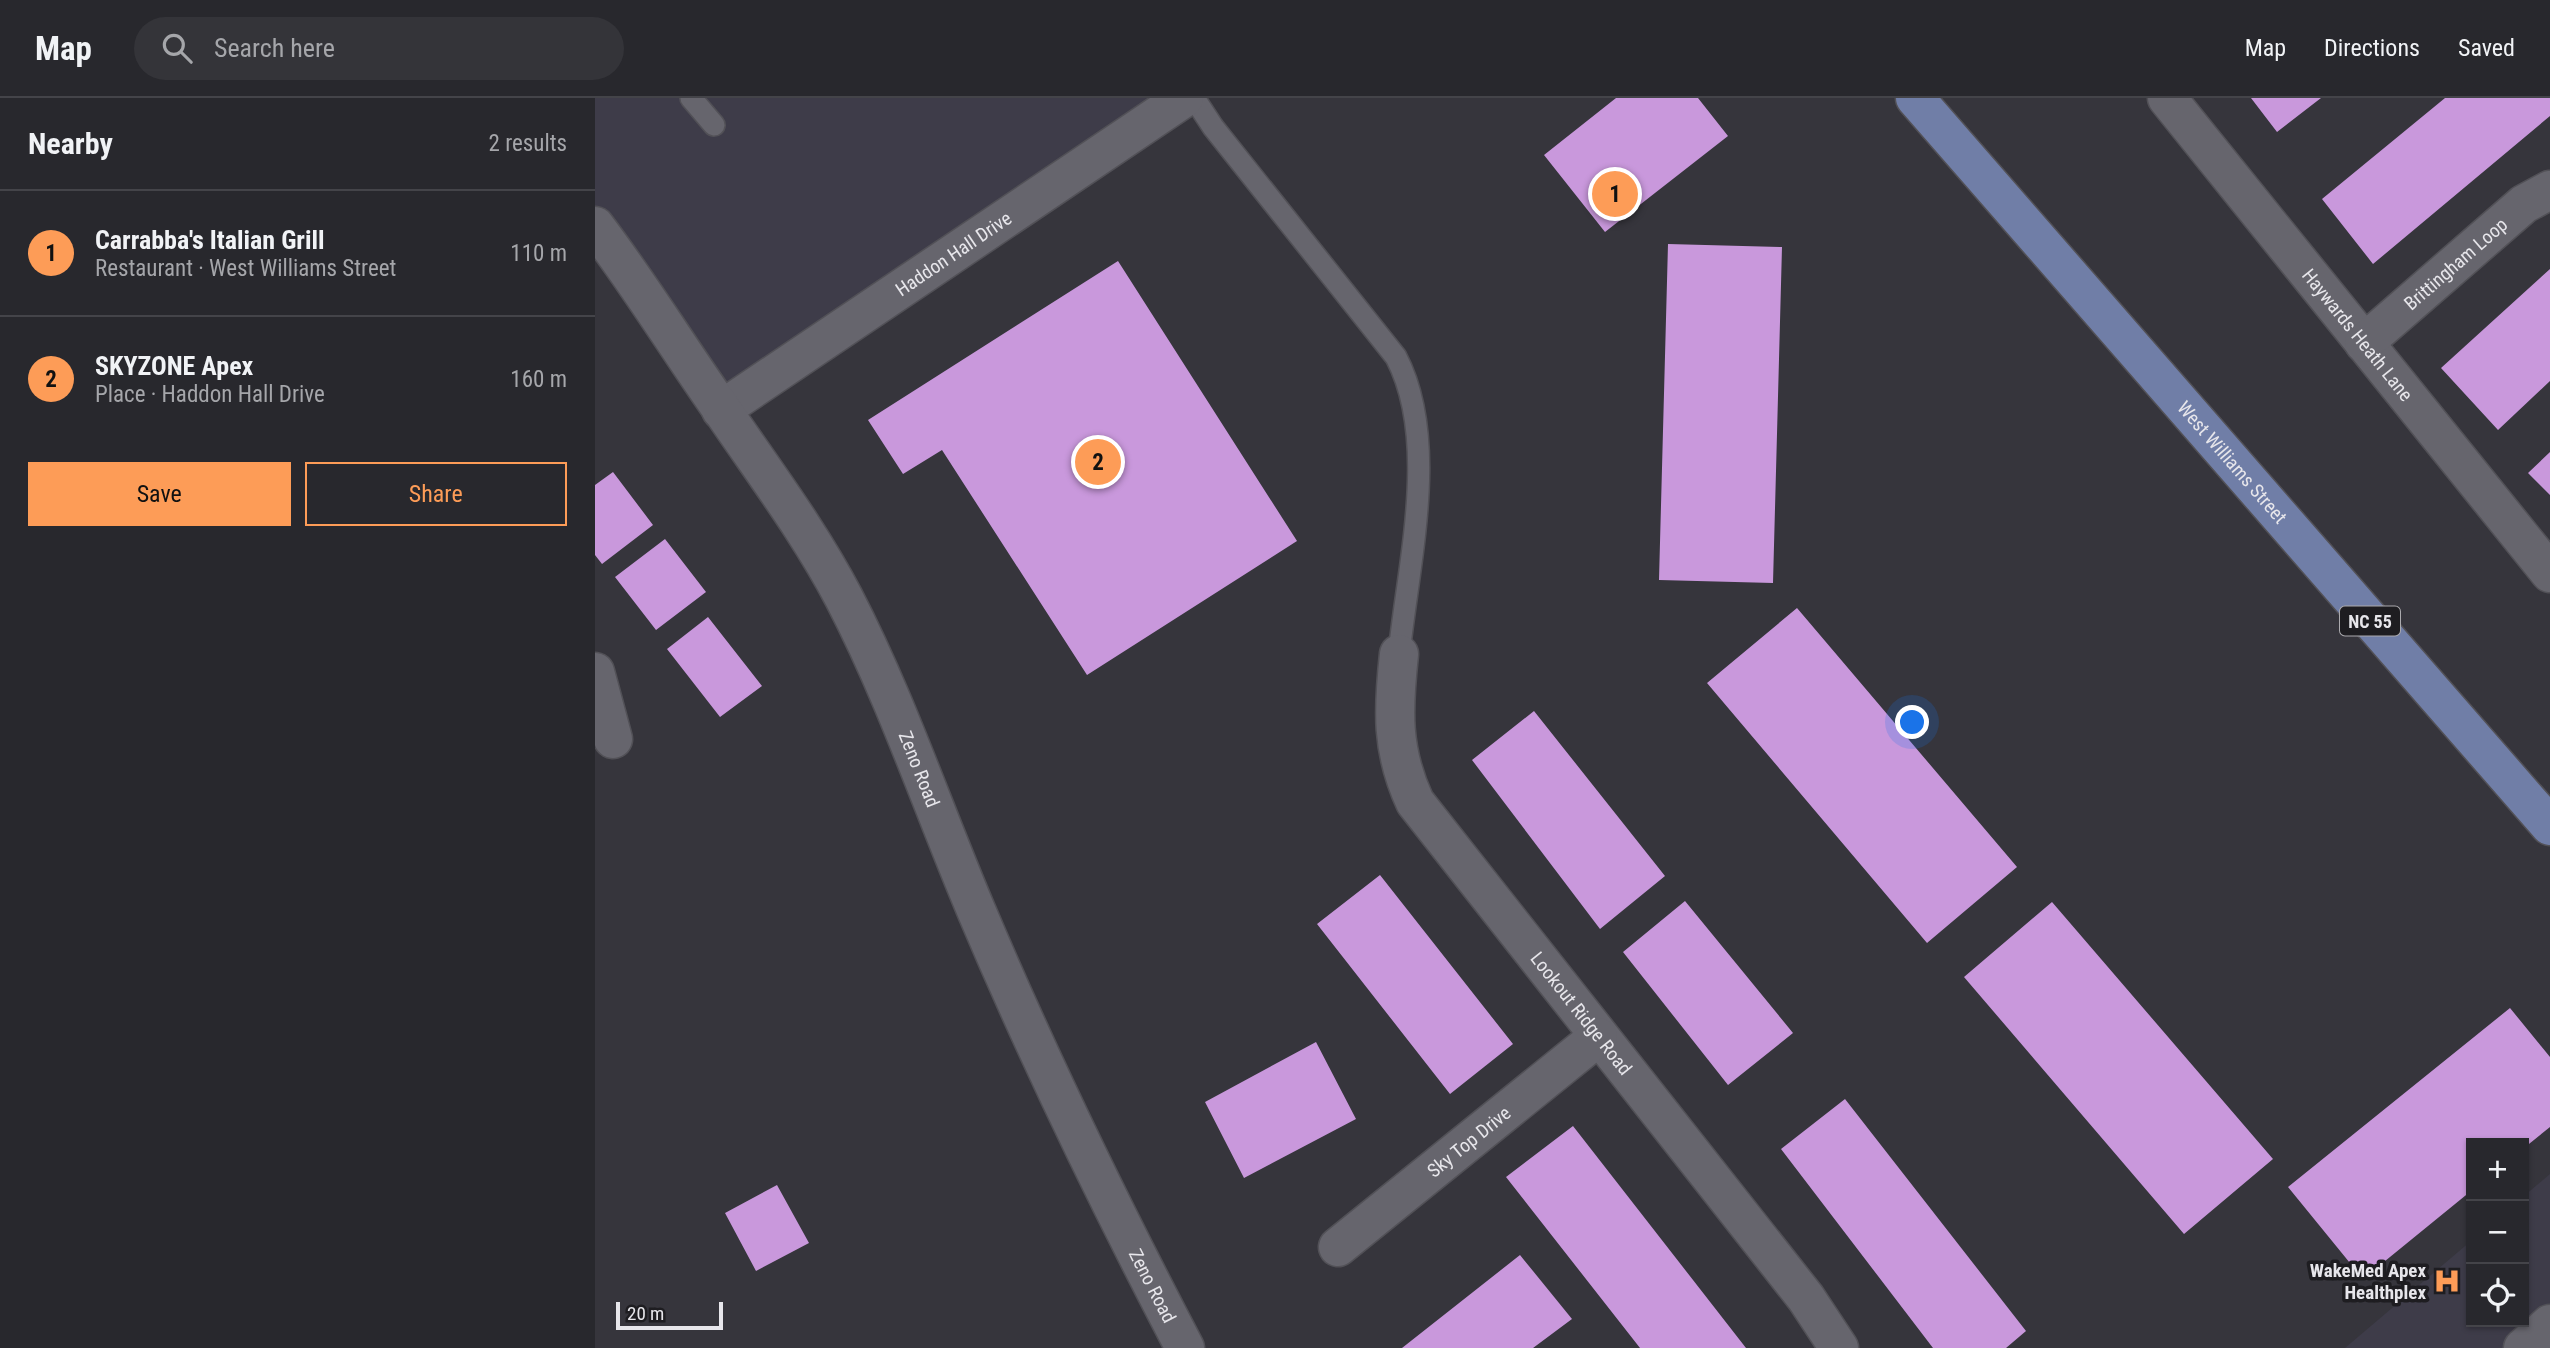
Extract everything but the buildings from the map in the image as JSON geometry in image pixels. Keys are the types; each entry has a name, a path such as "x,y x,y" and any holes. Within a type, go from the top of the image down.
{"main road":[{"name":"West Williams Street","path":"1915,98 2550,826"}],"street":[{"name":"Haddon Hall Drive","path":"721,410 1184,98"},
{"name":"Haywards Heath Lane","path":"2167,98 2550,573"},
{"name":"Brittingham Loop","path":"2364,343 2524,204 2550,190"},
{"name":"Zeno Road","path":"595,226 635,278 721,410 779,489 844,598 917,762 976,910 1052,1079 1131,1246 1185,1348"},
{"name":"Lookout Ridge Road","path":"1399,654 1394,719 1397,752 1402,774 1415,802 1806,1298 1839,1348"},
{"path":"595,672 613,739"},
{"name":"Sky Top Drive","path":"1338,1247 1598,1037"},
{"path":"2523,1348 2550,1325"}],"lane":[{"path":"691,98 714,125"},
{"path":"1193,98 1221,138 1397,357 1404,371 1415,422 1417,502 1399,654"}],"shaded area":[{"path":"595,98 1184,98 721,410 595,226"},
{"name":"WakeMed Apex Healthplex","path":"2550,1174 2550,1348 2345,1348 2466,1245 2466,1327 2529,1327 2529,1192"}],"place":[{"name":"Carrabba's Italian Grill","path":"1615,194"},
{"name":"SKYZONE Apex","path":"1098,462"},
{"name":"WakeMed Apex Healthplex","path":"2447,1281"}]}
